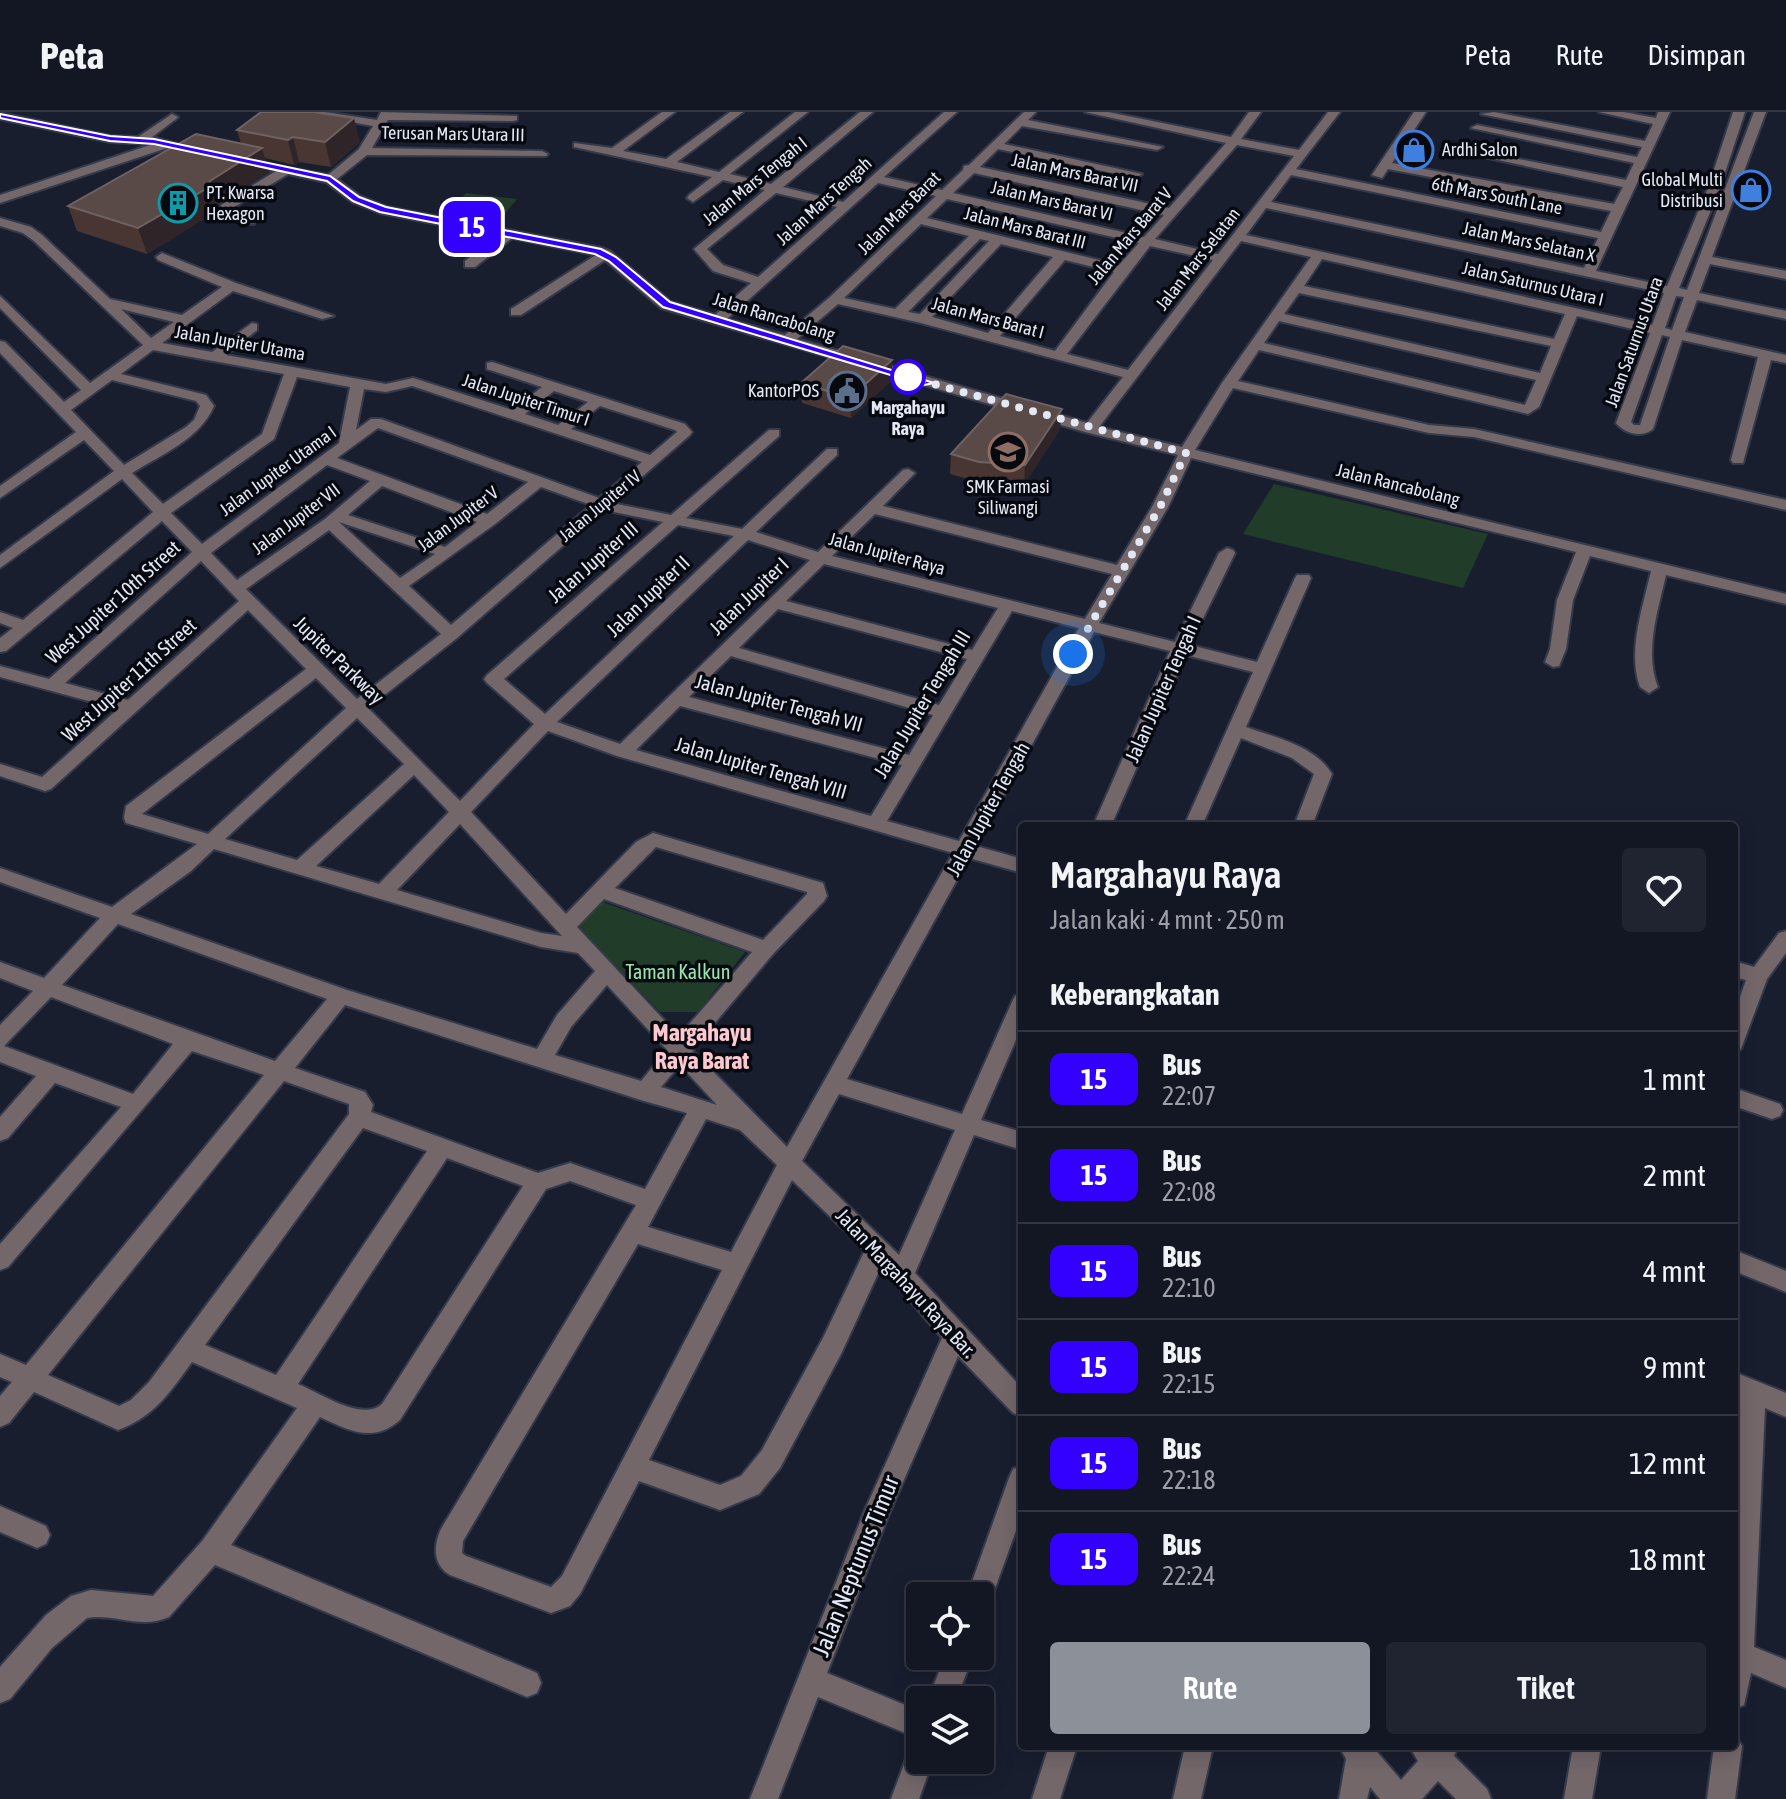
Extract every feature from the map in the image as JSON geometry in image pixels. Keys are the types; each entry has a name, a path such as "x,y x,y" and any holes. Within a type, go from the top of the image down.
{"street":[{"path":"303,112 383,118 513,118"},
{"path":"614,152 669,112"},
{"path":"668,163 737,112"},
{"path":"693,198 802,112"},
{"name":"Jalan Mars Tengah I","path":"759,282 718,268 700,252 702,246 867,112"},
{"name":"Jalan Mars Tengah","path":"719,319 951,112"},
{"name":"Jalan Mars Barat","path":"788,339 835,300 920,220 968,168 1030,112"},
{"path":"1091,112 1301,154"},
{"name":"Jalan Mars Barat V","path":"1058,356 1122,270 1234,142 1253,112"},
{"name":"Jalan Mars Selatan","path":"1090,429 1334,112"},
{"path":"1369,188 1420,112"},
{"path":"1588,273 1662,117 1605,112"},
{"name":"Jalan Saturnus Utara","path":"1739,112 1714,188 1623,423 1625,427 1646,429 1704,259 1760,112"},
{"path":"1445,175 1487,113 1649,145"},
{"name":"Jalan Rancabolang","path":"0,116 110,139 154,142 330,179 356,199 384,210 606,254 656,298 1090,429 1786,599"},
{"path":"6,194 154,142 172,117"},
{"path":"330,179 364,151 383,118"},
{"path":"1019,122 1136,174"},
{"path":"1477,128 1641,161"},
{"path":"1136,174 1176,130"},
{"path":"578,145 668,163 846,206"},
{"path":"993,145 1136,174"},
{"name":"Terusan Mars Utara III","path":"364,151 542,154"},
{"path":"1462,151 1631,185"},
{"path":"1385,165 1619,209"},
{"name":"Jalan Mars Barat VII","path":"968,168 1136,174 1173,213"},
{"path":"250,221 224,211 225,208 285,171"},
{"name":"6th Mars South Lane","path":"1287,171 1605,236"},
{"name":"Jalan Mars Barat VI","path":"876,179 1220,258"},
{"name":"Jalan Mars Selatan X","path":"1264,204 1786,315"},
{"name":"Jalan Mars Barat III","path":"920,220 1122,270"},
{"name":"Jalan Jupiter Utama","path":"0,222 27,230 38,238 151,345 293,369 358,384 381,405"},
{"path":"470,264 510,234"},
{"path":"898,314 978,234"},
{"name":"Jalan Saturnus Utara I","path":"1239,237 1786,359"},
{"path":"923,319 998,239"},
{"path":"516,312 606,254"},
{"name":"Jalan Jupiter Tengah","path":"633,1232 450,1538 449,1560 551,1600 561,1597 571,1585 789,1164 1089,626 1156,513 1186,453 1229,383 1319,255"},
{"path":"990,339 1061,256"},
{"path":"162,257 231,286 327,316"},
{"path":"1704,259 1786,275"},
{"path":"61,411 113,376 231,286"},
{"path":"1296,288 1561,344"},
{"path":"0,300 89,390"},
{"name":"Jalan Mars Barat I","path":"835,300 923,319 1130,375"},
{"path":"102,301 185,320"},
{"path":"1256,345 1519,410 1532,407 1573,311"},
{"path":"1276,316 1545,378"},
{"path":"216,356 252,327"},
{"path":"0,344 32,333"},
{"name":"Jupiter Parkway","path":"0,344 61,411 415,764 645,1009 747,1123"},
{"path":"1738,460 1765,355"},
{"name":"Jalan Jupiter IV","path":"0,1039 46,987 119,918 184,866 357,708 451,634 685,432 684,429 492,366"},
{"path":"0,647 162,512 269,436 293,369"},
{"path":"0,563 124,473 191,430 200,422 207,406 201,398 113,376"},
{"name":"Jalan Jupiter Timur I","path":"381,405 413,382 654,461"},
{"path":"1229,383 1429,429 1474,433 1786,505"},
{"path":"345,447 358,384"},
{"path":"514,415 552,386"},
{"path":"559,431 599,400"},
{"name":"Jalan Jupiter Utama I","path":"203,551 345,447 381,405"},
{"name":"Jalan Jupiter Raya","path":"381,405 539,481 603,503 644,515 745,534 820,558 1263,669"},
{"path":"0,493 85,433"},
{"name":"Jalan Jupiter III","path":"545,724 493,676 676,521 774,433"},
{"name":"Jalan Jupiter II","path":"383,892 545,724 832,452"},
{"path":"327,460 490,521"},
{"name":"Jalan Jupiter I","path":"623,752 908,473"},
{"name":"Jalan Jupiter VII","path":"132,707 242,594 380,480"},
{"name":"Jalan Jupiter V","path":"399,586 490,521 539,481"},
{"path":"871,508 1121,571"},
{"path":"333,519 447,553"},
{"path":"333,519 451,634"},
{"name":"West Jupiter 10th Street","path":"53,685 203,551"},
{"path":"1553,662 1565,600 1584,551"},
{"name":"Jalan Jupiter Tengah I","path":"1104,822 1181,646 1227,553"},
{"path":"1649,687 1644,679 1646,642 1659,569"},
{"path":"1195,822 1303,578"},
{"path":"773,603 975,656"},
{"name":"Jalan Jupiter Tengah III","path":"876,824 1007,606"},
{"path":"0,617 24,626"},
{"path":"725,649 942,712"},
{"path":"318,668 131,815 133,818 549,942 585,947"},
{"path":"0,671 132,707"},
{"name":"Jalan Jupiter Tengah VII","path":"679,700 914,762"},
{"name":"West Jupiter 11th Street","path":"0,770 45,785 132,707"},
{"name":"Jalan Jupiter Tengah VIII","path":"545,724 623,752 1018,865"},
{"path":"1237,730 1309,759 1321,767 1323,774 1305,822"},
{"path":"302,867 415,764"},
{"path":"566,926 653,840 816,888 817,896 674,1041 644,1092"},
{"path":"0,875 341,996 542,1058 699,1111 747,1123"},
{"path":"602,891 766,949"},
{"path":"1738,1032 1758,976 1786,938"},
{"path":"0,970 188,1041 357,1098 362,1105 359,1117 188,1349 141,1408 130,1416 118,1418 0,1365"},
{"path":"1738,970 1758,976"},
{"path":"542,1058 569,1015 607,971"},
{"path":"0,1415 341,996"},
{"path":"902,1275 1018,1011"},
{"path":"0,1260 188,1041"},
{"path":"0,1053 137,1104"},
{"path":"0,1132 51,1073"},
{"path":"832,1089 1018,1140"},
{"path":"1738,1098 1772,1110"},
{"path":"699,1111 633,1232 737,1264"},
{"path":"359,1117 538,1182 570,1172 650,1200"},
{"name":"Jalan Margahayu Raya Bar.","path":"747,1123 878,1247 955,1336 1018,1401"},
{"path":"281,1388 441,1149"},
{"path":"188,1349 361,1423 381,1421 391,1412 538,1182"},
{"path":"632,1466 720,1498 750,1485 771,1459 795,1416 878,1247"},
{"path":"1738,1262 1786,1282"},
{"name":"Jalan Neptunus Timur","path":"764,1799 877,1512 955,1336"},
{"path":"1738,1611 1743,1387 1786,1405"},
{"path":"0,1689 67,1614 84,1603 148,1612 160,1608 212,1549 315,1403"},
{"path":"985,1582 1018,1489"},
{"path":"0,1519 37,1535"},
{"path":"212,1549 527,1683"},
{"path":"1738,1654 1786,1674"},
{"path":"810,1680 906,1719"},
{"path":"1046,1799 1062,1750"},
{"path":"1187,1799 1198,1750"},
{"path":"1353,1799 1357,1750"},
{"path":"1357,1750 1401,1799 1435,1751 1477,1799"},
{"path":"1578,1799 1586,1750"},
{"path":"1721,1799 1727,1750"},
{"path":"905,1799 914,1774"}],"green space":[{"path":"466,193 517,199 494,227 444,219"},
{"path":"1274,484 1488,534 1463,588 1243,534"},
{"name":"Taman Kalkun","path":"602,902 745,952 698,1012 660,1012 577,926"}],"building":[{"path":"261,112 313,112 354,118 325,142 293,137 288,140 237,130"},
{"path":"196,134 262,148 210,181 209,187 138,228 68,206"},
{"path":"843,346 892,360 850,398 801,383"},
{"path":"1006,394 1062,409 1025,465 979,462 951,454"}],"bus line":[{"name":"15","path":"0,116 110,139 154,141 330,179 361,202 384,210 598,251 606,254 666,305 928,383"}],"place":[{"name":"Ardhi Salon","path":"1414,150"},
{"name":"Global Multi Distribusi","path":"1751,190"},
{"name":"PT. Kwarsa Hexagon","path":"178,203"},
{"name":"Margahayu Raya","path":"908,377"},
{"name":"KantorPOS","path":"847,391"},
{"name":"SMK Farmasi Siliwangi","path":"1008,452"}],"district":[{"name":"Margahayu Raya Barat","path":"702,1047"}],"route":[{"path":"908,377 1186,453 1160,507 1073,654"}]}
